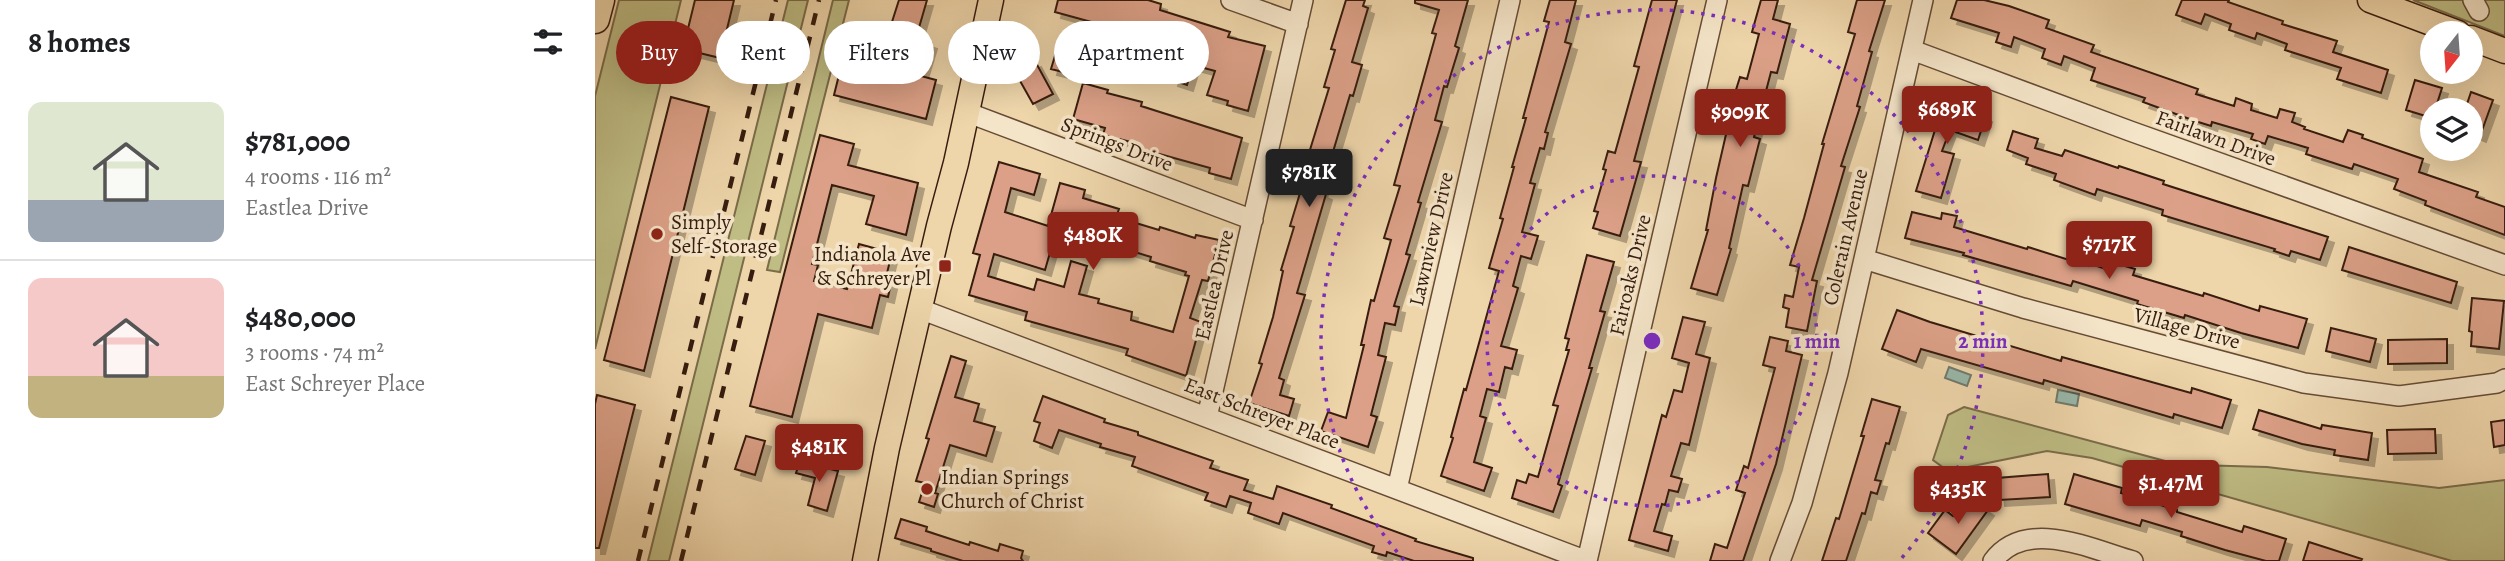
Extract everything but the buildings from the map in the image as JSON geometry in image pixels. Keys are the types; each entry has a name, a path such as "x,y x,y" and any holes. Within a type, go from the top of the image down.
{"highway":[{"path":"595,19 600,0"}],"main road":[{"path":"865,561 887,448 956,163 991,0"},
{"path":"2370,0 2426,21"},
{"path":"2483,43 2505,51"}],"street":[{"path":"1231,0 1298,24"},
{"name":"Eastlea Drive","path":"1207,417 1303,0"},
{"name":"Lawnview Drive","path":"1397,489 1510,0"},
{"name":"Fairoaks Drive","path":"1587,561 1717,0"},
{"name":"Colerain Avenue","path":"1780,561 1802,503 1831,400 1923,0"},
{"name":"Fairlawn Drive","path":"1912,50 2117,127 2505,265"},
{"name":"Springs Drive","path":"966,112 1252,220"},
{"name":"Village Drive","path":"1864,259 2035,311 2304,383 2399,396 2497,383 2505,379"},
{"name":"East Schreyer Place","path":"920,309 1587,561"},
{"path":"1993,561 2000,552 2027,538 2057,539 2133,561"}],"shaded area":[{"path":"619,0 681,0 676,21 616,21 616,84 660,84 595,349 595,96"},
{"path":"788,0 808,0 803,21 783,21"},
{"path":"833,0 849,0 844,21 828,21"},
{"path":"2413,0 2505,0 2505,36 2483,27 2483,21 2467,21"},
{"path":"824,37 824,84 828,84 780,272 767,270"},
{"path":"767,84 787,84 669,561 648,561"},
{"path":"1949,367 1971,375 1967,386 1945,378"},
{"path":"2058,390 2079,394 2077,406 2056,402"},
{"path":"1964,407 2169,462 2267,467 2439,488 2505,480 2505,561 2452,561 2092,458 2047,451 1948,471 1933,460 1948,415"}],"railway":[{"path":"638,561 776,0"},
{"path":"681,561 819,0"}],"place":[{"name":"Simply Self-Storage","path":"657,234"},
{"name":"Indianola Ave & Schreyer Pl","path":"945,266"},
{"name":"Indian Springs Church of Christ","path":"927,489"}]}
